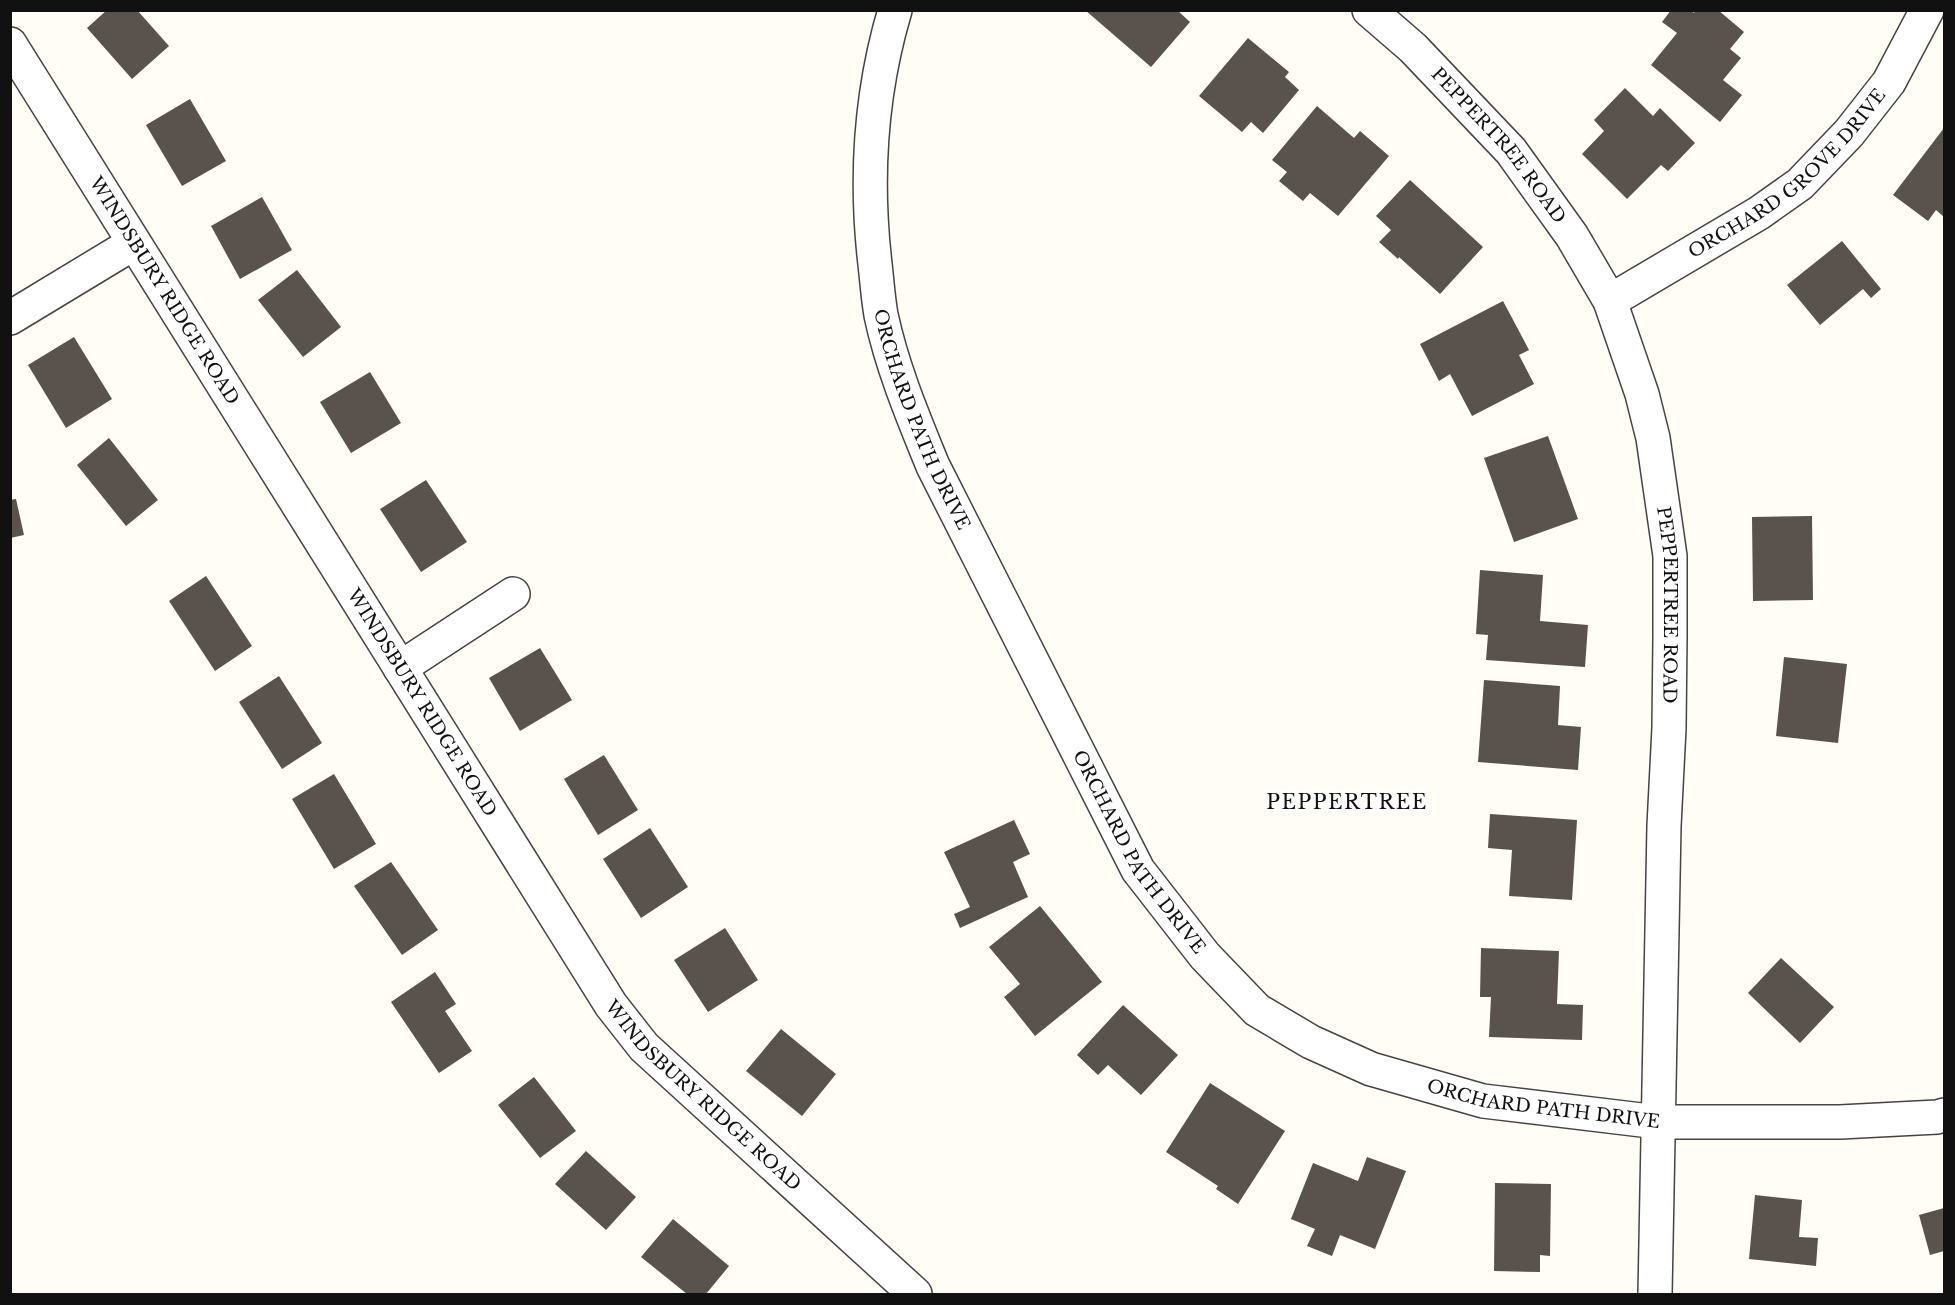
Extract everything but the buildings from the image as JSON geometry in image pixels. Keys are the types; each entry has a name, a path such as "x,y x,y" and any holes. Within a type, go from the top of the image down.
{"street":[{"name":"ORCHARD PATH DRIVE","path":"895,10 882,52 870,135 871,229 881,314 905,397 933,466 1138,870 1204,956 1257,1010 1311,1042 1371,1069 1483,1101 1658,1122 1840,1122 1937,1117 1944,1114"},
{"name":"PEPPERTREE ROAD","path":"1369,10 1413,48 1511,151 1572,236 1610,301 1642,394 1653,438 1670,556 1669,728 1664,826 1655,1294"},
{"name":"ORCHARD GROVE DRIVE","path":"1610,301 1759,213 1800,184 1850,133 1890,82 1927,10"},
{"name":"WINDSBURY RIDGE ROAD","path":"10,44 611,1005 644,1047 915,1294"},
{"path":"10,318 134,243"},
{"path":"400,668 513,594"}],"district":[{"name":"PEPPERTREE","path":"1347,802"}]}
